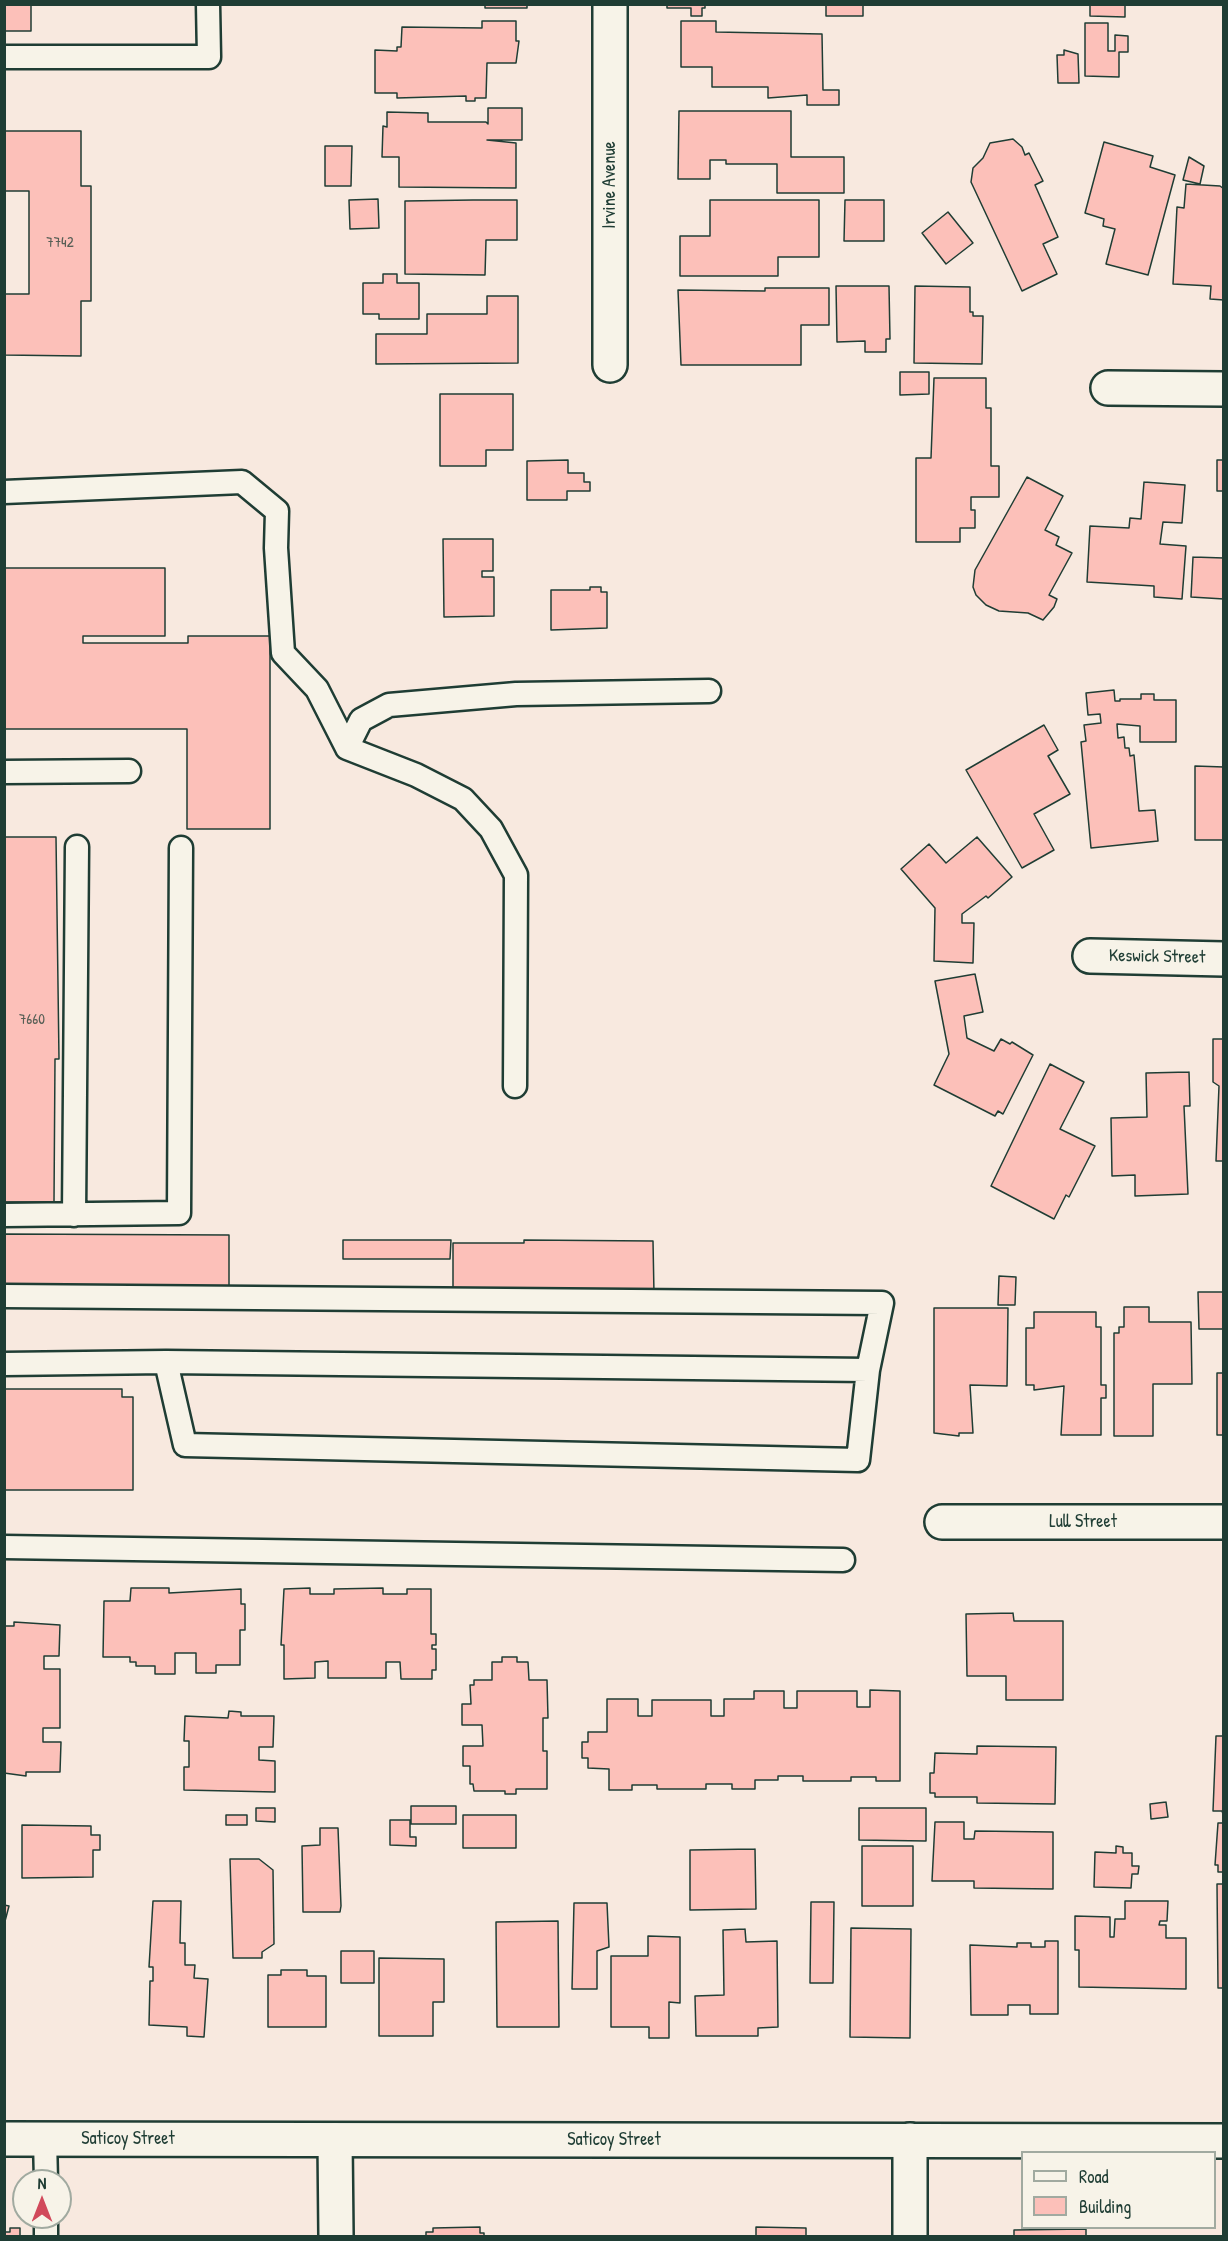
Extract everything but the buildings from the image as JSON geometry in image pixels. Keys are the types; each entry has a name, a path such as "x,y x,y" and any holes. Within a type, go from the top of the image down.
{"main road":[{"name":"Irvine Avenue","path":"610,4 610,365"},
{"path":"1108,388 1224,389"},
{"name":"Keswick Street","path":"1090,956 1224,958"},
{"name":"Lull Street","path":"942,1522 1224,1522"},
{"name":"Saticoy Street","path":"4,2139 1224,2140"},
{"path":"335,2140 336,2236"},
{"path":"910,2140 910,2236"}],"lane":[{"path":"4,57 208,57 208,4"},
{"path":"4,492 242,482 277,511 276,548 283,653 317,688 347,748 416,775 463,799 490,829 516,875 515,1086"},
{"path":"347,748 361,720 389,705 516,694 709,691"},
{"path":"4,772 129,771"},
{"path":"74,1215 77,847"},
{"path":"4,1215 179,1214 181,848"},
{"path":"4,1296 882,1303 868,1370 858,1460 186,1445 166,1362"},
{"path":"4,1364 166,1362 868,1370"},
{"path":"4,1547 843,1560"},
{"path":"45,2139 46,2169"}]}
